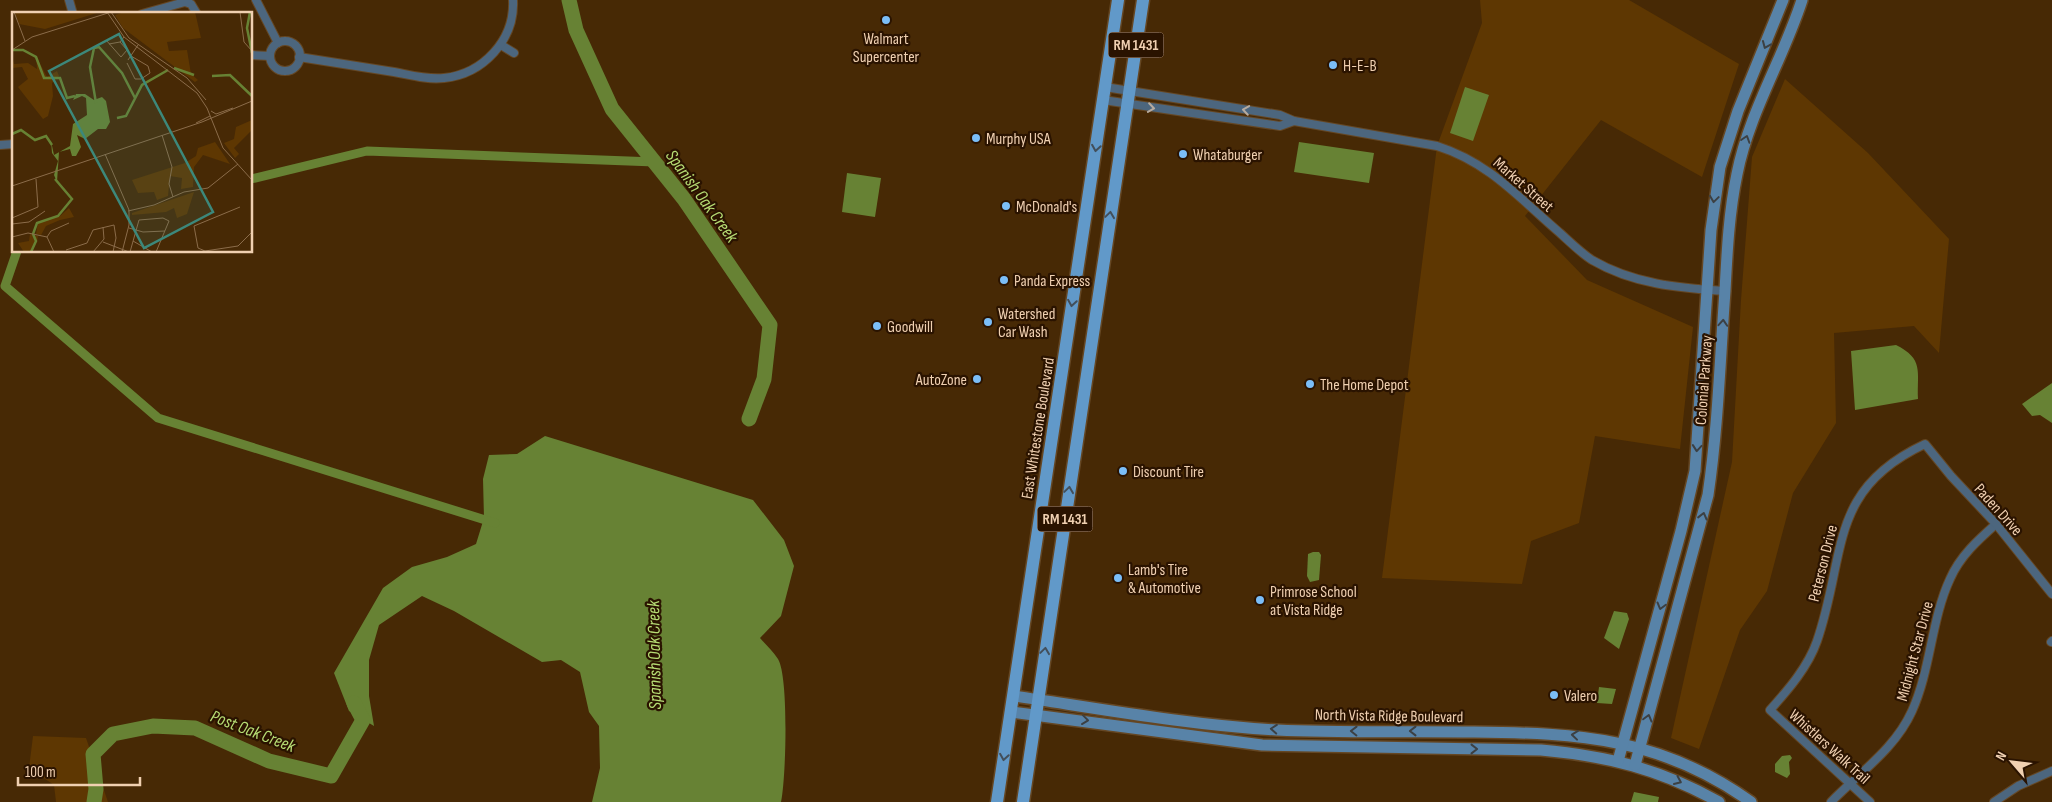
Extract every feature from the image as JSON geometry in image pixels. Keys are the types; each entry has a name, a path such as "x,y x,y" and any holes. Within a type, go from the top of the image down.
{"main road":[{"name":"East Whitestone Boulevard","path":"997,802 1118,0"},
{"name":"RM 1431","path":"1023,802 1128,90 1143,0"}],"street":[{"path":"256,0 278,43"},
{"path":"299,57 442,79 464,74 478,67 501,44 512,16 512,0"},
{"name":"Colonial Parkway","path":"1618,761 1682,531 1694,478 1713,206 1720,167 1738,110 1783,0"},
{"name":"Colonial Parkway","path":"1635,765 1708,495 1714,457 1732,201 1737,172 1748,133 1791,32 1802,0"},
{"path":"149,12 185,2 191,4 196,12"},
{"path":"278,43 292,43 298,50 299,57 294,68 284,71 275,68 270,56 271,50 278,43"},
{"path":"501,44 514,52"},
{"path":"252,55 270,56"},
{"name":"Market Street","path":"1106,87 1280,115 1294,121 1437,146 1454,151 1481,165 1506,183 1590,259 1615,272 1646,282 1725,291"},
{"name":"Market Street","path":"1103,100 1280,126 1294,121"},
{"name":"Paden Drive","path":"1925,444 1951,476 1996,524 2052,594"},
{"name":"Peterson Drive","path":"1770,710 1800,673 1817,642 1849,512 1859,496 1882,470 1925,444"},
{"name":"Midnight Star Drive","path":"1831,802 1889,746 1905,724 1920,689 1950,578 1973,545 1996,524"},
{"name":"North Vista Ridge Boulevard","path":"1014,696 1277,730 1518,732 1576,735 1623,743 1640,748 1704,774 1751,802"},
{"name":"Whistlers Walk Trail","path":"1770,710 1870,802"},
{"name":"North Vista Ridge Boulevard","path":"1012,712 1262,745 1541,750 1586,754 1635,765 1667,776 1719,802"},
{"path":"1994,802 2018,786 2052,770"}],"shaded area":[{"path":"1480,0 1629,0 1739,64 1702,177 1601,120 1525,216 1587,280 1693,327 1680,449 1595,436 1579,523 1531,541 1522,584 1382,578 1437,146 1482,23"},
{"path":"1785,79 1868,153 1949,239 1939,353 1914,326 1834,333 1836,423 1793,493 1767,591 1740,630 1699,749 1671,738 1732,462 1741,300 1752,157"},
{"path":"33,736 86,738 108,802 56,802 54,785 29,768"}],"water":[{"path":"1465,87 1489,95 1473,141 1450,133"},
{"path":"1299,142 1374,153 1369,183 1294,172"},
{"path":"847,173 881,178 875,217 842,212"},
{"path":"1896,345 1911,355 1915,361 1918,373 1918,399 1855,410 1851,351"},
{"path":"2052,383 2052,423 2040,415 2032,416 2022,404"},
{"path":"545,436 753,500 784,540 794,566 781,616 760,638 778,659 784,686 786,729 781,802 592,802 600,768 599,726 589,712 580,672 561,660 542,662 454,611 422,596 379,625 369,660 369,696 374,726 349,711 334,673 383,588 412,567 447,557 476,544 484,518 483,479 489,455 517,454"},
{"path":"1319,552 1321,555 1319,580 1310,582 1307,576 1308,554"},
{"path":"1614,611 1627,613 1629,619 1619,649 1604,638"},
{"path":"1599,687 1616,689 1612,704 1597,703"},
{"path":"1790,755 1792,758 1789,762 1790,774 1787,778 1775,772 1775,764 1782,756"},
{"path":"1634,792 1659,797 1658,802 1631,802"}],"waterway":[{"name":"Spanish Oak Creek","path":"569,0 576,30 612,109 684,199 770,325 764,379 749,419"},
{"path":"252,179 367,151 655,162"},
{"path":"17,252 5,286 158,418 495,523"},
{"name":"Post Oak Creek","path":"94,802 96,789 93,754 113,734 153,726 195,728 269,761 331,776 363,720 354,703"}],"place":[{"name":"Walmart Supercenter","path":"886,20"},
{"name":"H-E-B","path":"1333,65"},
{"name":"Murphy USA","path":"976,138"},
{"name":"Whataburger","path":"1183,154"},
{"name":"McDonald's","path":"1006,206"},
{"name":"Panda Express","path":"1004,280"},
{"name":"Watershed Car Wash","path":"988,322"},
{"name":"Goodwill","path":"877,326"},
{"name":"AutoZone","path":"977,379"},
{"name":"The Home Depot","path":"1310,384"},
{"name":"Discount Tire","path":"1123,471"},
{"name":"Lamb's Tire & Automotive","path":"1118,578"},
{"name":"Primrose School at Vista Ridge","path":"1260,600"},
{"name":"Valero","path":"1554,695"}]}
